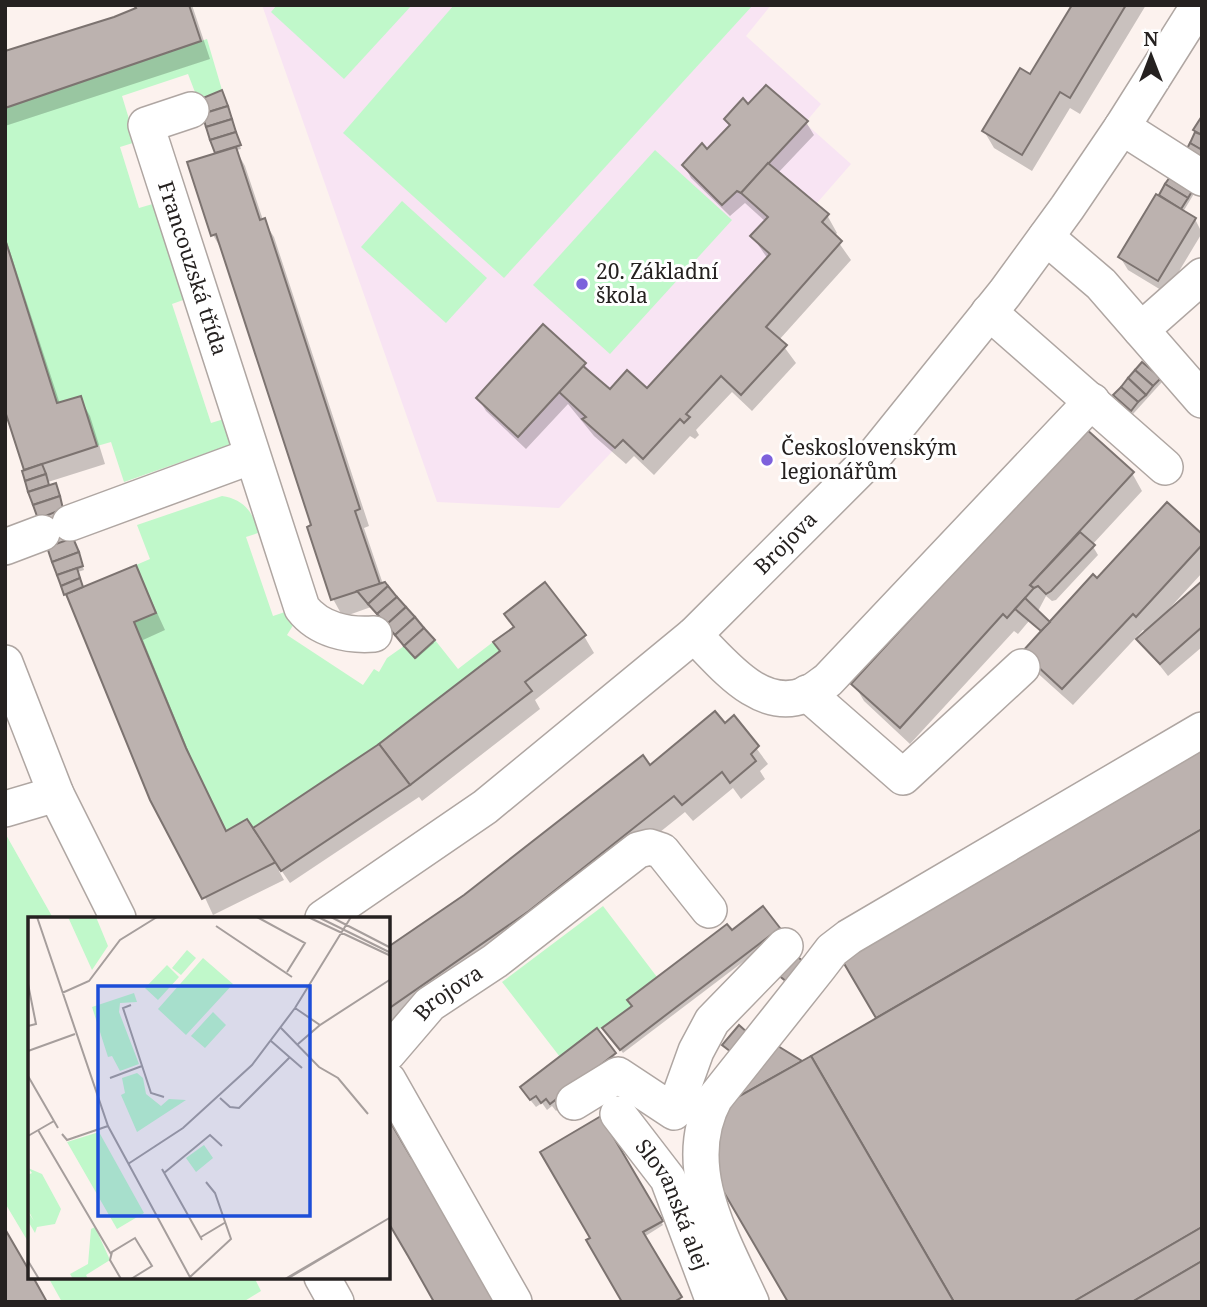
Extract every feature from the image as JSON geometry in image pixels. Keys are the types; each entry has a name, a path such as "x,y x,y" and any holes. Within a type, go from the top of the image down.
{"street":[{"name":"Brojova","path":"326,917 485,807 694,635 877,452 1046,237 1122,127 1198,6"},
{"name":"Francouzská třída","path":"191,110 146,125 302,608 323,626 358,636 374,634"},
{"path":"1122,127 1202,178"},
{"path":"1046,237 1101,284 1202,400"},
{"path":"1141,330 1202,276"},
{"path":"989,312 1165,467"},
{"path":"694,635 750,689 779,698 807,693 828,680 1092,401"},
{"path":"5,547 252,456"},
{"path":"5,663 56,794 117,917"},
{"path":"807,693 903,777 1022,667"},
{"path":"751,1302 712,1214 702,1176 699,1146 705,1117 715,1098 832,950 1202,730"},
{"path":"5,809 56,794"},
{"name":"Brojova","path":"390,1051 430,1004 495,961 638,850 650,847 662,851 709,910"},
{"path":"574,1102 618,1075 674,1112 696,1051 712,1021 785,946"},
{"path":"390,1084 514,1302"},
{"name":"Slovanská alej","path":"655,1100 627,1126 668,1180 714,1302"},
{"path":"323,1279 336,1302"}],"shaded area":[{"name":"20. Základní škola","path":"262,5 771,5 746,36 821,104 805,123 851,164 817,203 829,214 822,222 842,241 767,326 787,345 741,395 721,376 686,413 690,417 684,423 679,420 643,459 623,440 559,508 437,502"}],"green space":[{"path":"277,5 412,5 344,79 271,12"},
{"path":"454,5 753,5 504,278 343,133"},
{"path":"207,39 222,90 198,100 188,74 122,96 136,142 120,147 139,208 156,203 186,299 172,304 211,423 224,419 232,444 124,482 111,442 97,446 81,397 57,403 6,246 5,108"},
{"path":"655,150 732,220 610,354 533,285"},
{"path":"402,201 487,278 446,323 361,247"},
{"path":"222,496 242,503 254,519 258,533 246,537 273,616 294,609 297,619 287,635 363,685 374,669 379,672 387,658 404,646 415,658 435,640 458,669 493,642 500,651 379,744 253,828 247,819 226,831 186,748 134,622 156,612 136,565 150,559 137,525"},
{"path":"5,833 52,917 28,917 28,1242 5,1203"},
{"path":"603,906 657,977 628,1000 632,1006 560,1057 502,982"},
{"path":"49,1279 255,1279 261,1291 243,1302 62,1302"}],"building":[{"path":"134,5 189,5 201,41 5,108 5,51 114,17 136,8"},
{"path":"1072,5 1126,5 1070,98 1060,92 1022,155 982,131 1020,68 1030,74"},
{"path":"766,85 808,121 741,193 737,191 722,205 682,165 702,143 707,149 730,125 724,119 743,98 748,104"},
{"path":"222,90 228,106 202,114 198,100"},
{"path":"228,106 232,119 206,127 202,114"},
{"path":"1202,116 1202,135 1193,130"},
{"path":"232,119 236,132 210,140 206,127"},
{"path":"236,132 241,145 215,153 210,140"},
{"path":"1195,132 1202,135 1202,150 1190,143"},
{"path":"1190,143 1202,150 1202,164 1184,154"},
{"path":"236,147 260,220 265,218 360,509 355,511 380,584 331,600 307,527 311,525 216,234 211,236 187,162"},
{"path":"768,163 829,214 822,222 842,241 766,327 787,345 741,395 721,376 686,414 690,417 684,423 680,419 643,459 623,440 615,448 582,419 586,417 558,391 583,366 610,389 627,370 647,388 770,254 750,236 768,217 741,193"},
{"path":"1172,174 1194,188 1188,198 1165,184"},
{"path":"1165,184 1188,198 1181,209 1159,195"},
{"path":"1156,194 1196,218 1158,281 1118,257"},
{"path":"5,239 57,403 81,396 97,446 24,470 5,411"},
{"path":"543,324 586,363 518,437 476,398"},
{"path":"1142,362 1161,378 1153,386 1135,370"},
{"path":"1135,370 1153,386 1146,395 1128,378"},
{"path":"1128,378 1146,395 1138,402 1121,387"},
{"path":"1121,387 1138,402 1131,411 1113,395"},
{"path":"1085,428 1134,472 1030,585 1034,588 1007,618 1003,614 900,728 851,684"},
{"path":"42,464 46,474 25,481 22,471"},
{"path":"46,474 49,485 28,492 25,481"},
{"path":"56,483 60,496 33,505 28,492"},
{"path":"60,496 63,509 38,519 33,505"},
{"path":"1167,502 1202,534 1202,545 1136,617 1133,614 1062,689 1022,652 1093,574 1097,578"},
{"path":"1080,532 1095,545 1051,591 1046,594 1038,586 1034,588 1030,585"},
{"path":"73,538 79,552 52,562 47,547"},
{"path":"79,552 83,566 57,575 52,562"},
{"path":"136,565 156,613 134,622 186,748 226,831 247,819 276,862 202,899 150,800 66,594"},
{"path":"77,568 80,578 61,586 57,575"},
{"path":"80,578 83,587 64,595 61,586"},
{"path":"1202,581 1202,627 1160,664 1136,639"},
{"path":"385,582 388,586 368,604 357,591"},
{"path":"545,582 586,635 525,682 532,691 410,785 379,744 500,651 493,642 514,627 504,614"},
{"path":"388,586 397,597 377,614 368,604"},
{"path":"397,597 406,607 386,625 377,614"},
{"path":"1025,598 1050,622 1041,631 1015,609"},
{"path":"406,607 415,617 395,635 386,625"},
{"path":"415,617 424,628 404,646 395,635"},
{"path":"424,628 435,640 415,658 404,646"},
{"path":"715,711 725,723 734,715 759,746 751,754 756,761 730,783 722,772 682,805 674,796 529,911 390,1008 390,946 464,895 643,755 650,765"},
{"path":"1202,743 1202,829 876,1018 839,955"},
{"path":"379,744 410,785 281,871 253,828"},
{"path":"1202,829 1202,1227 1073,1302 954,1302 811,1056"},
{"path":"763,906 780,928 620,1050 602,1028 632,1006 627,1000 727,924 732,930"},
{"path":"794,954 804,962 787,982 777,974"},
{"path":"739,1025 748,1033 731,1052 722,1045"},
{"path":"597,1028 616,1053 550,1104 546,1099 541,1103 536,1096 530,1100 520,1087"},
{"path":"773,1043 802,1061 738,1097"},
{"path":"811,1056 954,1302 788,1302 715,1177 713,1158 724,1105"},
{"path":"601,1116 663,1221 643,1232 682,1297 674,1302 622,1302 586,1240 590,1238 540,1152"},
{"path":"390,1121 411,1157 414,1155 418,1163 416,1165 495,1302 434,1302 390,1225"},
{"path":"1202,1227 1202,1261 1132,1302 1073,1302"},
{"path":"5,1229 28,1269 28,1279 34,1279 47,1302 5,1302"},
{"path":"1202,1261 1202,1302 1132,1302"}],"place":[{"name":"20. Základní škola","path":"582,284"},
{"name":"Československým legionářům","path":"767,460"}]}
